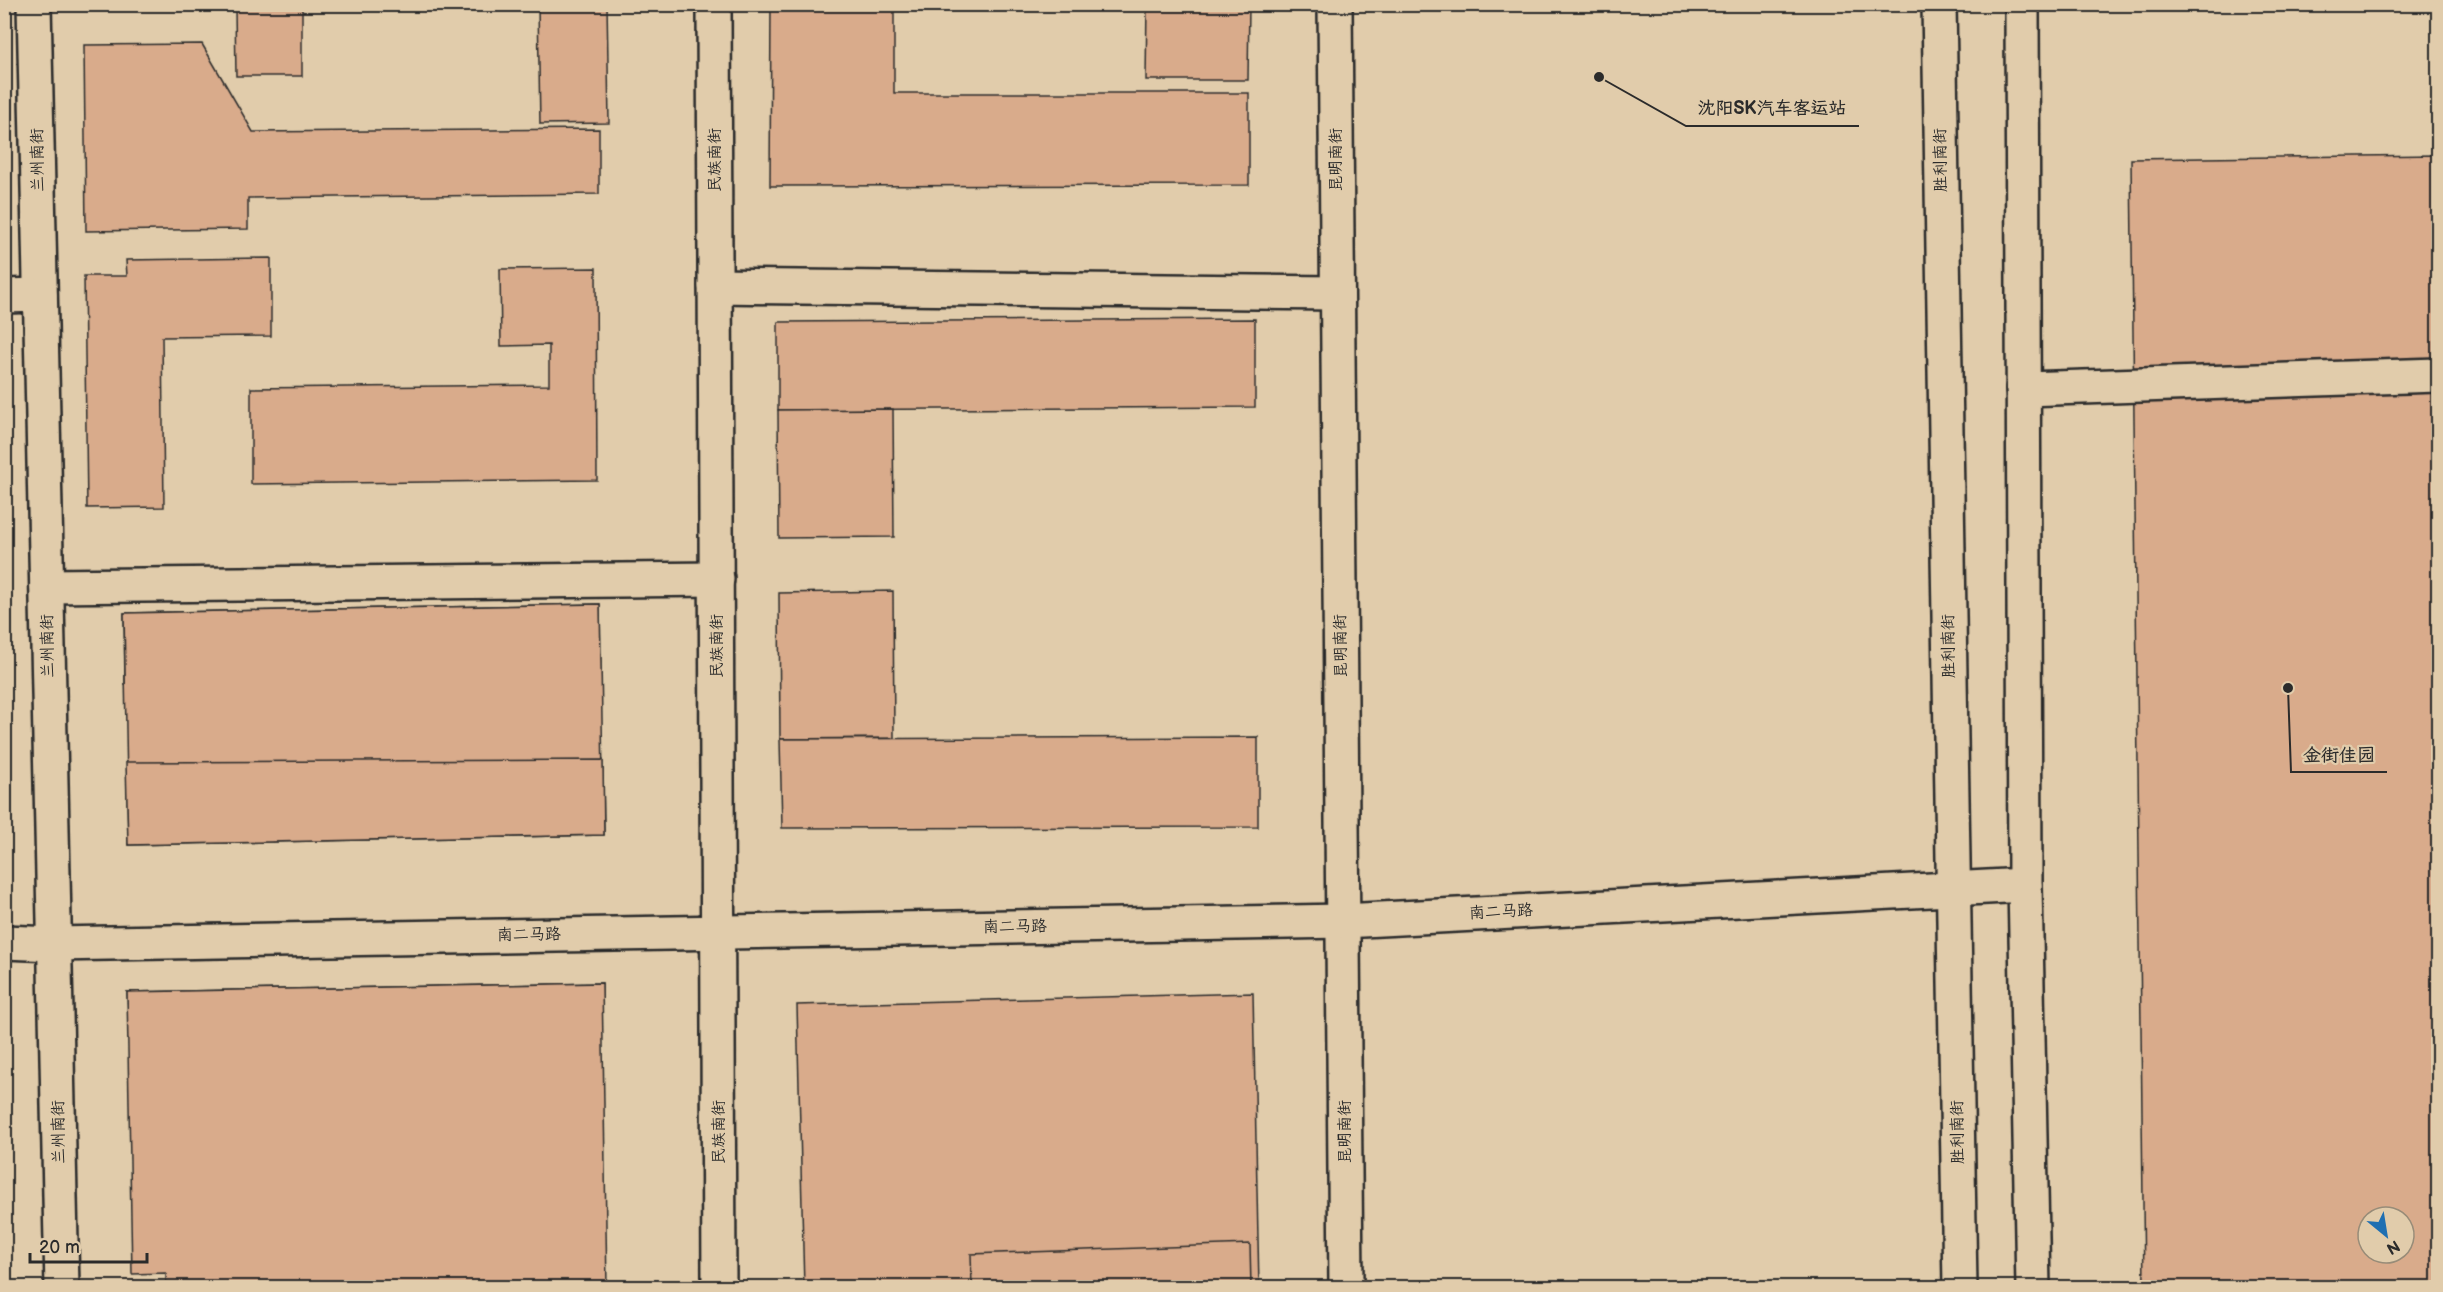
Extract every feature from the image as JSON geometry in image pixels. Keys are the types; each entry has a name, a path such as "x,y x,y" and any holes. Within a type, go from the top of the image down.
{"street":[{"name":"兰州南街","path":"34,4 62,1287"},
{"name":"民族南街","path":"714,4 719,1287"},
{"name":"昆明南街","path":"1335,4 1346,1287"},
{"name":"胜利南街","path":"1939,4 1960,1287"},
{"path":"2022,4 2025,885 2033,1287"},
{"path":"716,286 1337,292"},
{"path":"4,296 40,295"},
{"path":"2023,389 2439,375"},
{"path":"47,586 717,579"},
{"name":"南二马路","path":"4,942 54,944 1343,921 2025,885"}],"building":[{"path":"95,4 302,4 302,76 236,76 235,8 95,8"},
{"path":"342,4 445,4 342,6"},
{"path":"538,4 607,4 609,123 540,124"},
{"path":"771,4 894,4 894,93 1249,93 1249,185 770,186"},
{"path":"1147,4 1249,4 1248,80 1146,80"},
{"path":"202,44 253,132 599,129 599,194 248,198 248,229 86,231 84,45"},
{"path":"2438,155 2438,1288 2144,1288 2131,159"},
{"path":"4,172 7,172 7,240 4,241"},
{"path":"271,258 271,336 162,337 164,507 87,508 84,276 127,276 126,260"},
{"path":"596,268 597,480 251,484 251,388 549,385 549,345 501,346 500,269"},
{"path":"1255,319 1255,407 778,410 778,322"},
{"path":"893,409 894,537 779,538 778,410"},
{"path":"893,591 894,738 780,739 779,593"},
{"path":"600,604 601,680 125,685 124,613"},
{"path":"600,604 604,835 128,845 124,613"},
{"path":"1258,737 1258,827 782,828 780,739"},
{"path":"603,760 604,835 128,845 126,762"},
{"path":"602,983 602,1064 131,1073 127,992"},
{"path":"602,983 607,1288 166,1288 166,1273 132,1274 127,992"},
{"path":"1253,993 1259,1288 804,1288 797,1005"},
{"path":"1250,1244 1251,1288 972,1288 971,1254"}],"place":[{"name":"沈阳SK汽车客运站","path":"1599,77"},
{"name":"金街佳园","path":"2288,688"}]}
